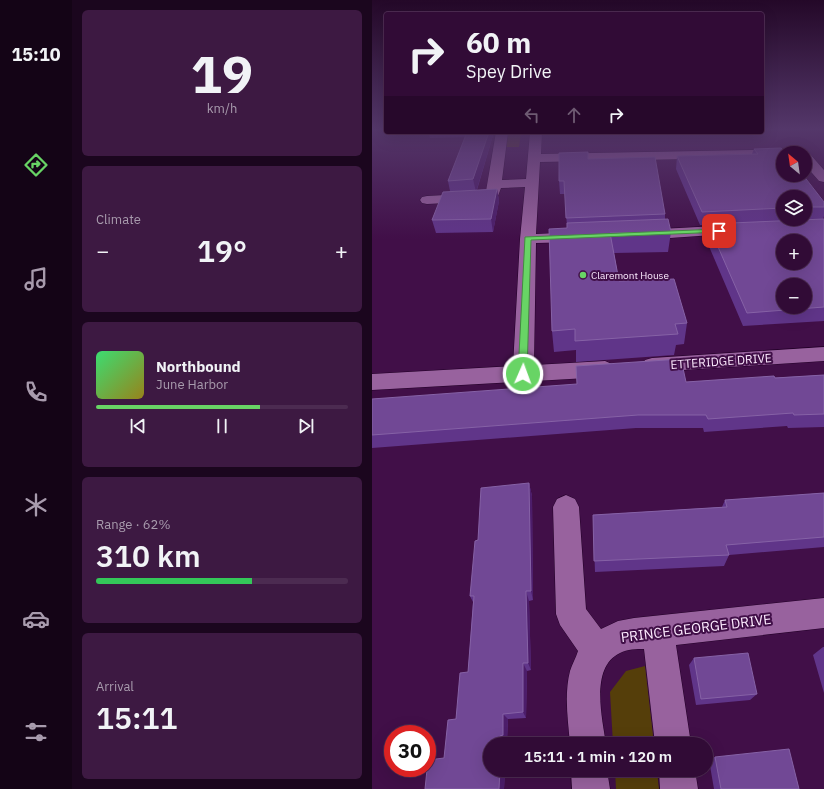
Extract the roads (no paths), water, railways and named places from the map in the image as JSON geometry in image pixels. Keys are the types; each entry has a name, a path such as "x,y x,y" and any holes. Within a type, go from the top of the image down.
{"street":[{"path":"427,200 485,198 493,193 497,166"},
{"path":"523,374 528,239 533,166"},
{"path":"813,166 824,178"},
{"path":"494,184 532,183"},
{"path":"628,235 677,239 753,229"},
{"path":"528,239 590,236"},
{"name":"ETTERIDGE DRIVE","path":"372,382 523,374 824,354"},
{"path":"566,506 571,614 597,650"},
{"name":"PRINCE GEORGE DRIVE","path":"588,737 584,685 588,664 597,650 612,639 634,634 824,613"},
{"path":"658,632 672,737"},
{"path":"590,777 591,789"},
{"path":"678,777 679,789"}],"place":[{"name":"Claremont House","path":"583,275"}]}
